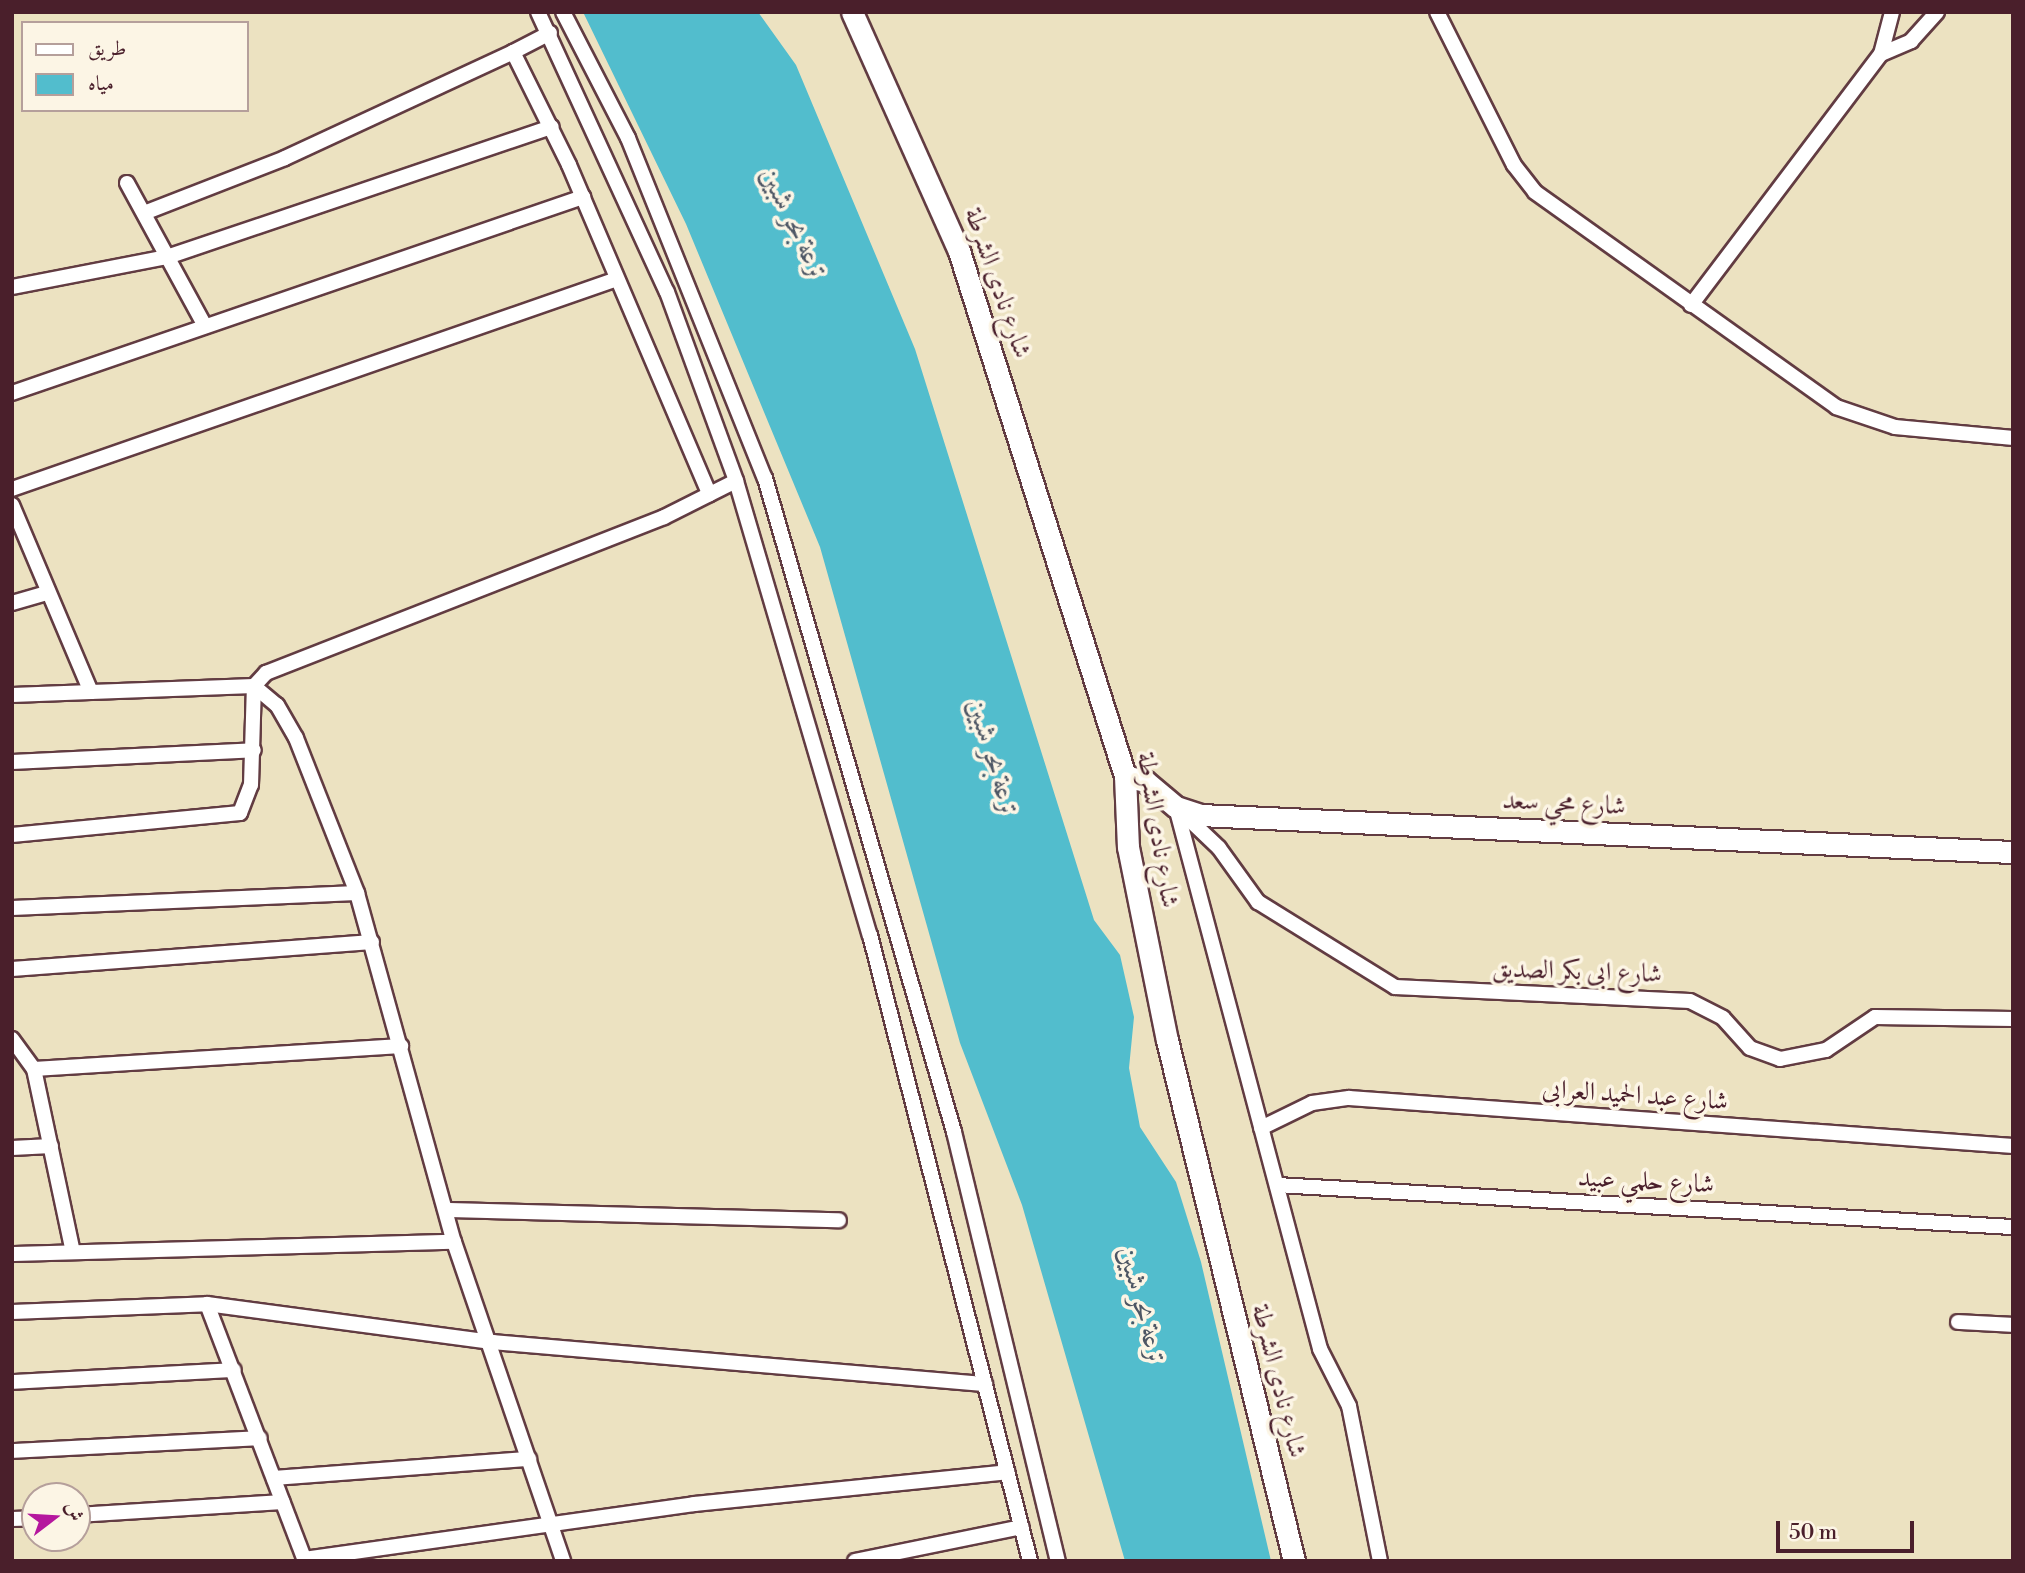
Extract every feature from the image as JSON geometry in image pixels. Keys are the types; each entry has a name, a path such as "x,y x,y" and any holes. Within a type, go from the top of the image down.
{"main road":[{"name":"شارع نادى الشرطة","path":"852,12 958,251 1125,776 1128,847 1167,1040 1294,1561"},
{"name":"شارع محي سعد","path":"1125,776 1145,781 1175,807 1200,815 2013,852"}],"street":[{"path":"538,12 550,33 667,292 736,481 870,935 1030,1561"},
{"path":"563,12 634,151 765,478 954,1132 1058,1561"},
{"path":"1437,12 1527,184 1691,305 1855,416 1895,427 2013,438"},
{"path":"1691,305 1881,54 1892,12"},
{"path":"1881,54 1911,41 1937,12"},
{"path":"144,213 285,158 550,33"},
{"path":"513,52 552,127 709,494"},
{"path":"12,287 167,257 552,127"},
{"path":"127,183 205,326"},
{"path":"12,393 583,197"},
{"path":"12,489 617,279"},
{"path":"12,695 254,686 279,666 664,517 736,481"},
{"path":"12,505 92,692"},
{"path":"12,603 48,593"},
{"path":"12,835 240,813 254,750 254,686"},
{"path":"254,686 277,705 296,738 357,892 454,1242 494,1342 548,1525 563,1561"},
{"path":"12,762 254,750"},
{"path":"1175,807 1320,1349 1346,1396 1380,1561"},
{"name":"شارع ابى بكر الصديق","path":"1175,807 1219,848 1258,902 1395,987 1690,1001 1723,1018 1750,1048 1780,1059 1826,1050 1875,1017 2013,1019"},
{"path":"12,908 357,892"},
{"path":"12,969 372,942"},
{"path":"12,1039 34,1069 73,1252"},
{"path":"34,1069 401,1046"},
{"name":"شارع عبد الحميد العرابى","path":"1261,1128 1312,1103 1349,1097 2013,1146"},
{"path":"12,1148 51,1146"},
{"name":"شارع حلمي عبيد","path":"1277,1185 2013,1227"},
{"path":"447,1210 839,1220"},
{"path":"12,1254 454,1242"},
{"path":"12,1312 207,1304 494,1342 985,1384"},
{"path":"207,1304 305,1560 548,1525 1007,1472"},
{"path":"1958,1322 2013,1325"},
{"path":"12,1382 234,1370"},
{"path":"12,1451 260,1438"},
{"path":"274,1478 529,1459"},
{"path":"91,1514 283,1502"},
{"path":"855,1561 1022,1527"}],"water":[{"name":"ترعة بحر شبين","path":"583,12 758,12 796,65 915,349 1094,920 1120,955 1134,1017 1129,1068 1140,1127 1176,1182 1201,1262 1271,1561 1125,1561 1022,1205 960,1043 820,547 686,224"}]}
